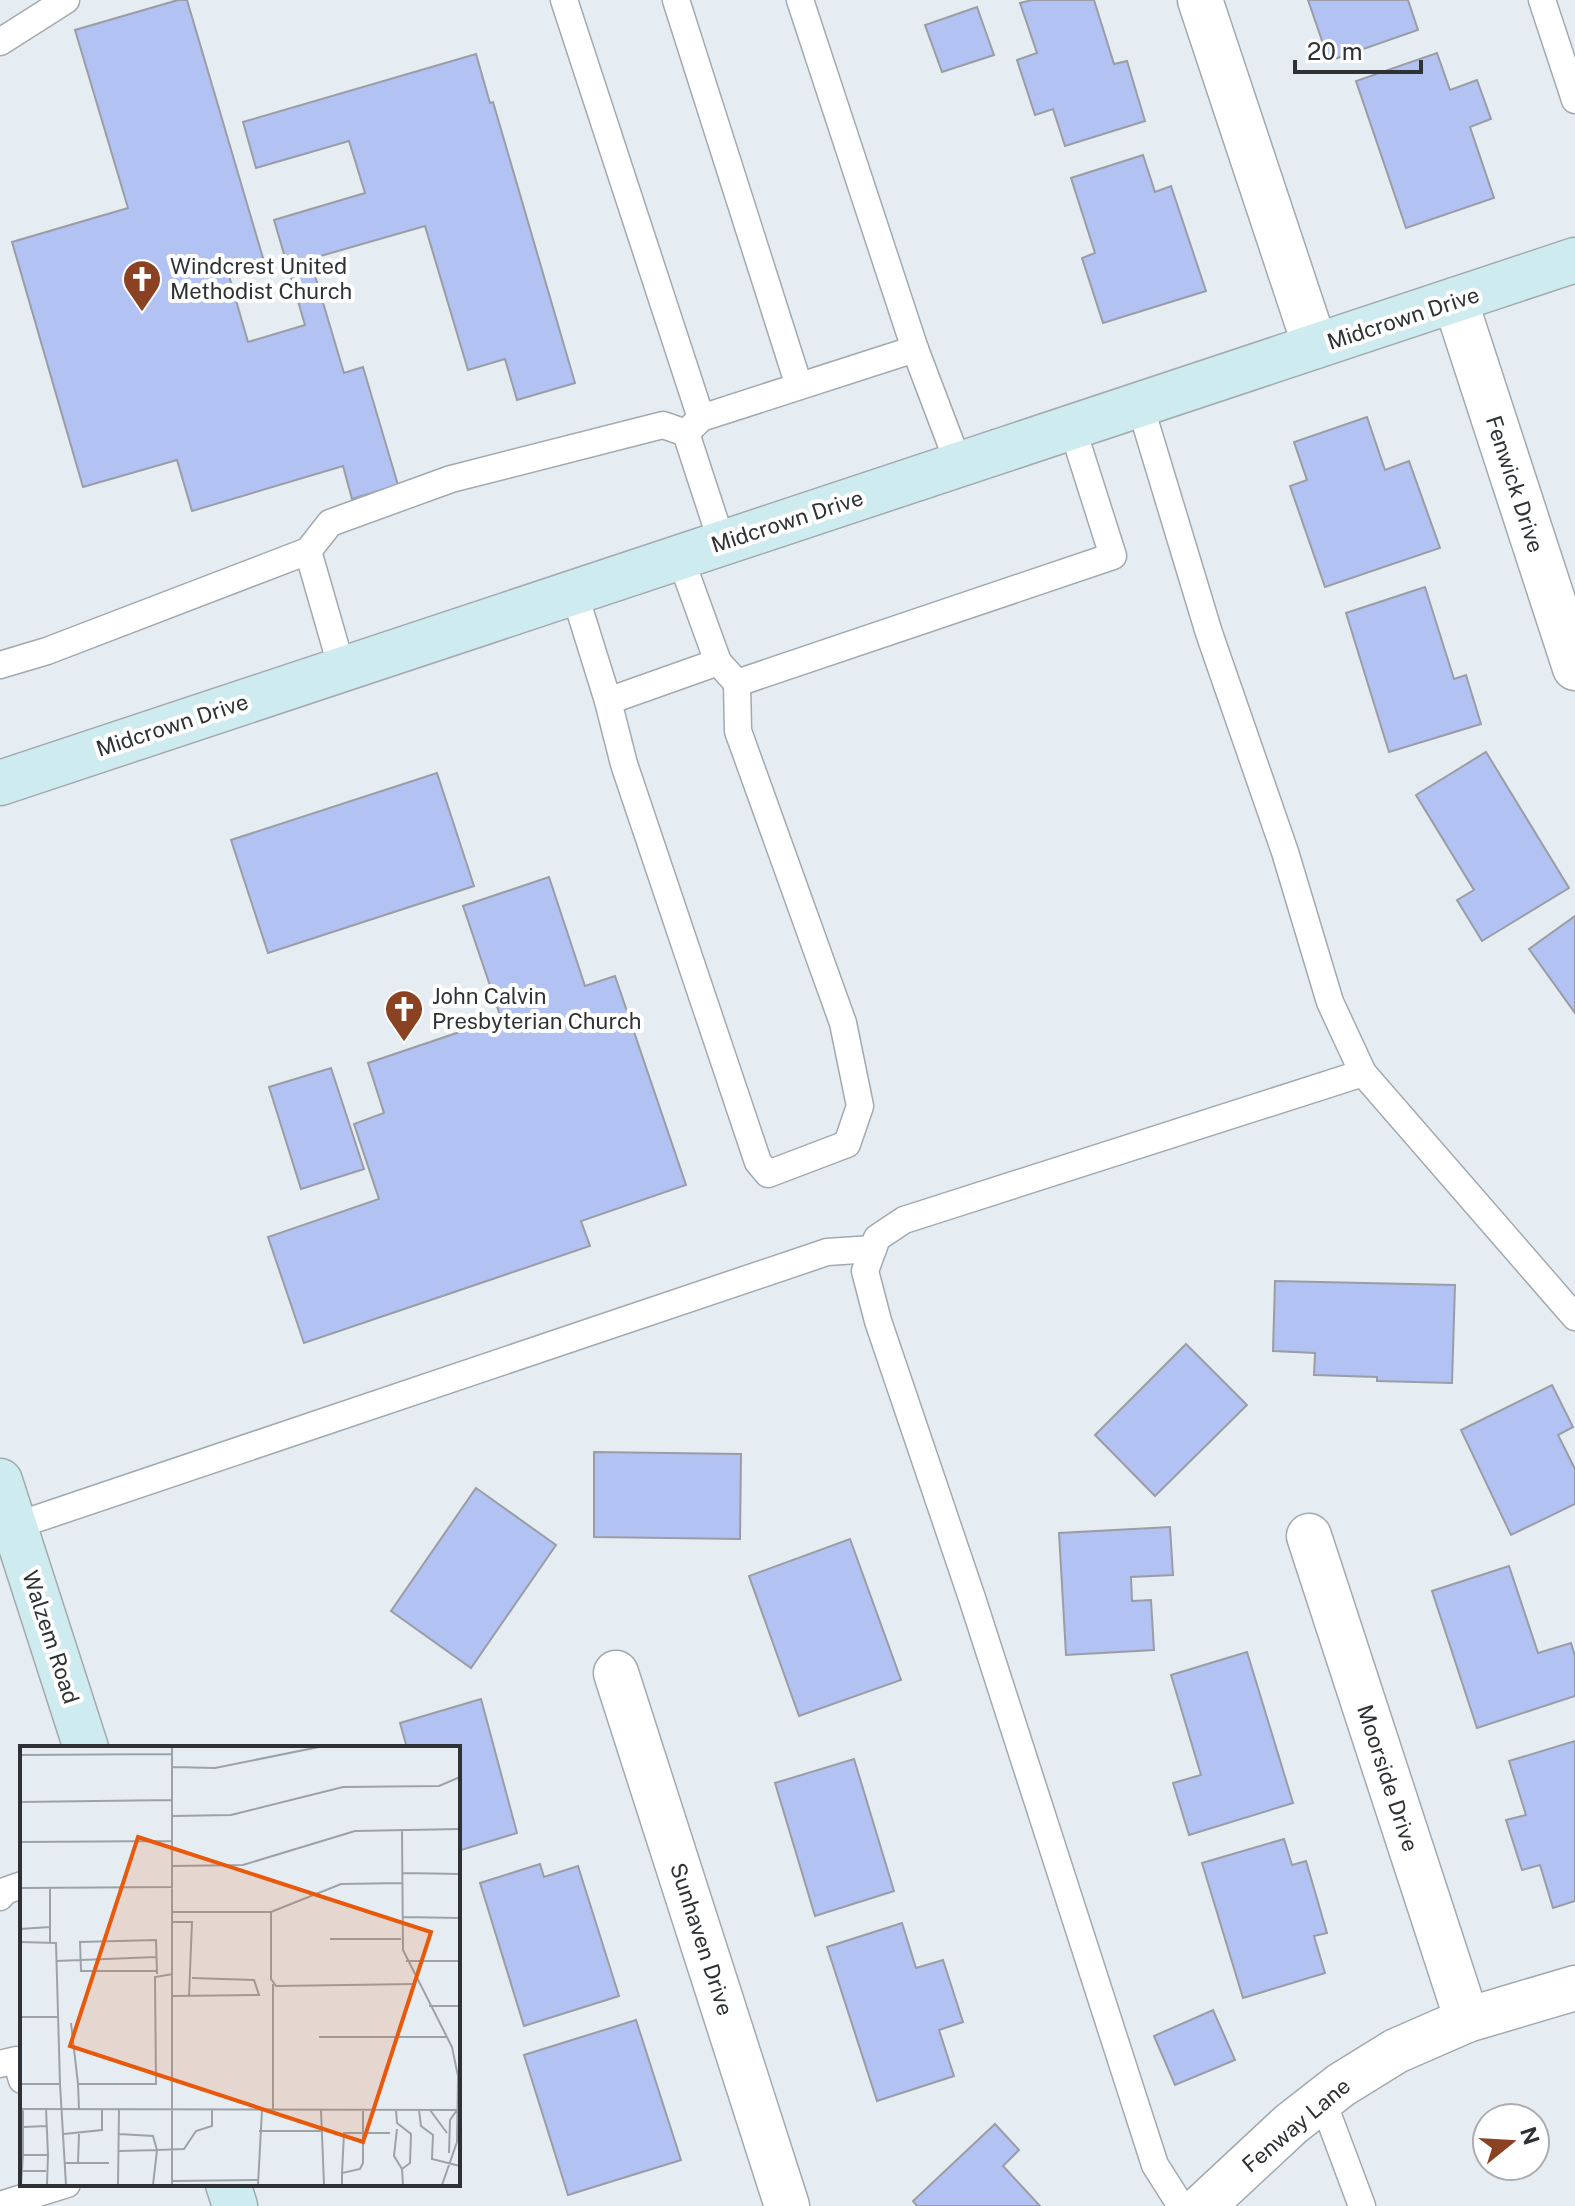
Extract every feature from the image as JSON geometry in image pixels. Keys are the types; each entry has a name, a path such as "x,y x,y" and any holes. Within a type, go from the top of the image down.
{"street":[{"path":"1200,0 1315,346"},
{"name":"Midcrown Drive","path":"0,783 1575,260"},
{"name":"Fenwick Drive","path":"1455,300 1575,668"},
{"name":"Walzem Road","path":"0,1481 85,1746"},
{"name":"Moorside Drive","path":"1309,1536 1467,2020"},
{"name":"Sunhaven Drive","path":"616,1673 787,2206"},
{"name":"Fenway Lane","path":"1203,2206 1322,2099 1396,2051 1467,2020 1575,1988"},
{"path":"229,2186 235,2206"}],"lane":[{"path":"0,42 66,0"},
{"path":"564,0 694,426 722,543"},
{"path":"676,0 799,386"},
{"path":"800,0 915,349 959,465"},
{"path":"1542,0 1575,100"},
{"path":"0,665 47,651 308,551 330,523 451,479 663,425 694,426 799,386 915,349"},
{"path":"1140,405 1209,633 1285,852 1330,1002 1363,1073 1575,1317"},
{"path":"737,683 1113,556 1072,427"},
{"path":"308,551 342,669"},
{"path":"574,592 624,764 758,1162 768,1174 847,1144 860,1106 843,1023 738,731 737,683 718,662 680,557"},
{"path":"608,701 718,662"},
{"path":"1181,2206 1155,2165 977,1613 878,1321 865,1271 877,1238 904,1220 1363,1073"},
{"path":"15,1526 827,1252 873,1249"},
{"path":"0,1897 5,1891 20,1886"},
{"path":"0,2064 16,2060 20,2073"},
{"path":"1322,2099 1362,2206"},
{"path":"0,2205 60,2190"}],"building":[{"path":"187,0 263,258 227,269 248,342 305,325 274,220 365,193 349,141 256,168 243,122 476,54 490,103 493,102 575,383 517,400 505,359 468,370 425,226 310,259 344,373 363,367 398,485 352,499 343,466 192,511 177,460 83,487 12,242 128,208 75,30"},
{"path":"1032,0 1094,0 1114,64 1127,61 1145,121 1065,146 1053,109 1035,115 1017,60 1037,53 1020,3"},
{"path":"1308,0 1408,0 1418,30 1329,61"},
{"path":"977,7 994,55 942,72 925,25"},
{"path":"1437,53 1450,90 1477,80 1491,119 1470,127 1494,198 1406,228 1356,81"},
{"path":"1143,155 1155,192 1171,186 1206,291 1103,323 1082,258 1095,253 1071,178"},
{"path":"1367,417 1385,470 1409,461 1440,548 1325,587 1290,486 1307,480 1294,442"},
{"path":"1425,587 1454,679 1466,675 1481,724 1389,752 1346,613"},
{"path":"1486,752 1569,888 1482,941 1457,900 1474,890 1416,795"},
{"path":"437,773 474,886 268,953 231,840"},
{"path":"549,877 585,986 615,976 686,1185 581,1221 590,1246 304,1343 268,1237 379,1199 354,1124 384,1113 368,1063 501,1018 463,906"},
{"path":"1575,916 1575,1013 1529,949"},
{"path":"331,1068 364,1169 301,1189 269,1087"},
{"path":"1275,1281 1455,1285 1452,1383 1314,1375 1315,1353 1273,1351"},
{"path":"1186,1344 1247,1405 1155,1496 1095,1435"},
{"path":"1552,1385 1573,1427 1558,1435 1575,1469 1575,1504 1511,1535 1461,1430"},
{"path":"594,1452 741,1454 740,1539 594,1537"},
{"path":"476,1488 556,1545 471,1668 391,1611"},
{"path":"1170,1527 1173,1575 1131,1577 1132,1601 1151,1600 1154,1650 1066,1655 1059,1533"},
{"path":"850,1539 901,1680 799,1716 749,1576"},
{"path":"1509,1566 1538,1653 1571,1643 1575,1656 1575,1696 1477,1728 1432,1591"},
{"path":"1247,1652 1293,1803 1189,1835 1173,1783 1201,1775 1171,1675"},
{"path":"481,1699 517,1833 460,1850 460,1746 406,1746 400,1723"},
{"path":"1575,1741 1575,1901 1553,1908 1540,1865 1522,1870 1506,1820 1526,1815 1509,1761"},
{"path":"854,1759 894,1891 815,1916 775,1783"},
{"path":"1284,1839 1292,1865 1306,1861 1327,1933 1314,1936 1325,1973 1243,1998 1202,1863"},
{"path":"540,1864 544,1877 578,1866 619,1996 524,2026 480,1883"},
{"path":"902,1923 916,1968 943,1960 963,2022 939,2030 954,2076 877,2101 827,1947"},
{"path":"1213,2010 1235,2060 1175,2085 1154,2036"},
{"path":"636,2020 681,2160 568,2195 524,2055"},
{"path":"995,2124 1019,2150 1003,2166 1040,2206 917,2206 913,2201"}],"place":[{"name":"Windcrest United Methodist Church","path":"142,313"},
{"name":"John Calvin Presbyterian Church","path":"404,1043"}]}
